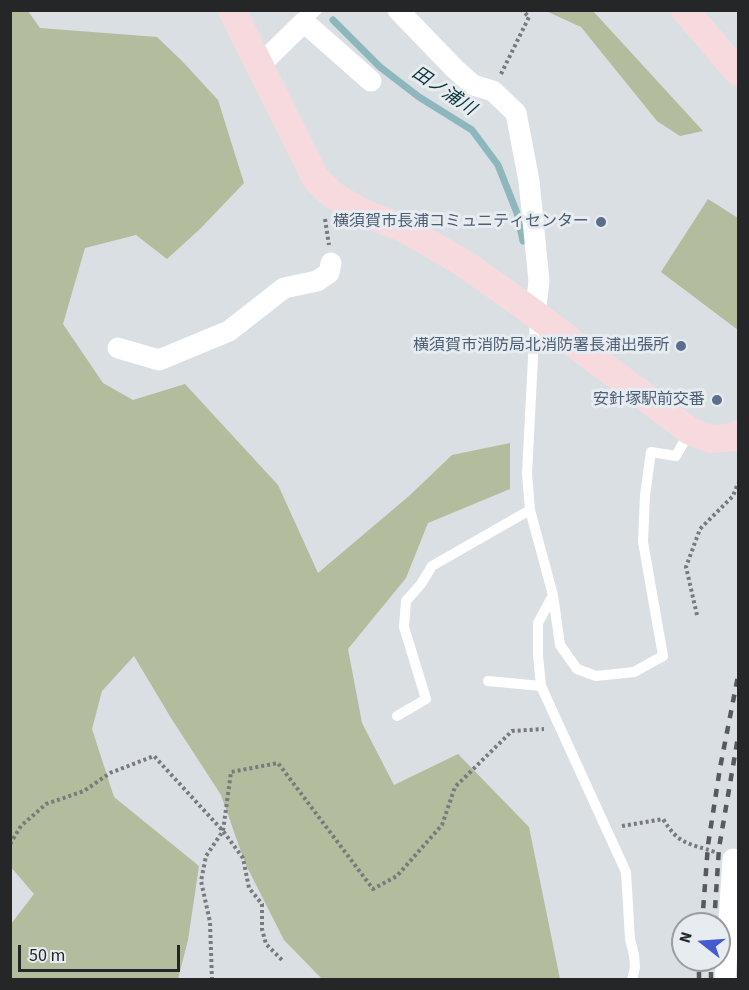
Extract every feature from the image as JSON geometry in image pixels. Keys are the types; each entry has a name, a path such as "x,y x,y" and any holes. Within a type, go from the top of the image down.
{"street":[{"path":"232,10 316,179 334,196 363,213 402,228 465,264 690,431 711,439 738,436"},
{"path":"398,10 473,85 493,91 516,113 529,181 539,281 535,315"},
{"path":"685,10 738,72"},
{"path":"259,66 310,16 372,81"},
{"path":"118,348 159,360 229,331 284,288 317,281 329,273 331,263"},
{"path":"725,980 733,859"}],"lane":[{"path":"535,315 527,474 530,510 553,595 560,645 577,669 596,676 634,672 663,656 643,542 645,495 651,452 676,456 690,431"},
{"path":"397,716 426,699 404,627 406,601 422,584 432,566 530,510"},
{"path":"553,595 538,623 541,686 626,872 630,939 635,967 632,980"},
{"path":"488,681 541,686"}],"path":[{"path":"493,91 529,18 522,10"},
{"path":"328,190 324,213 331,263"},
{"path":"697,615 686,567 700,529 733,496 738,483"},
{"path":"212,980 210,922 201,881 206,856 223,831 231,772 278,763 373,889 397,876 442,825 455,787 512,731 560,728"},
{"path":"10,844 21,826 46,804 84,791 110,772 154,756 223,831 243,858 249,888 262,904 262,929 266,944 283,961"},
{"path":"606,828 663,819 672,834 682,842 733,859"}],"green space":[{"path":"10,11 28,11 40,28 157,37 218,100 244,183 200,229 167,259 136,235 85,248 63,324 103,383 133,400 185,384 278,485 318,573 409,496 452,455 510,443 510,489 428,523 406,578 348,649 362,723 394,785 458,754 529,827 560,979 322,979 284,940 245,863 221,795 134,656 102,691 92,729 114,797 199,866 188,940 178,979 11,979 11,924 34,894 10,866"},
{"path":"546,11 593,11 703,131 680,136 657,121 581,27"},
{"path":"708,199 738,218 738,330 661,272"}],"waterway":[{"name":"田ノ浦川","path":"333,20 380,67 419,97 472,130 498,165 517,213 523,241"}],"railway":[{"path":"703,912 708,845 738,676"},
{"path":"715,912 719,848 738,737"},
{"path":"699,972 699,980"},
{"path":"711,972 711,980"}],"place":[{"name":"横須賀市長浦コミュニティセンター","path":"601,222"},
{"name":"横須賀市消防局北消防署長浦出張所","path":"681,346"},
{"name":"安針塚駅前交番","path":"717,400"}]}
